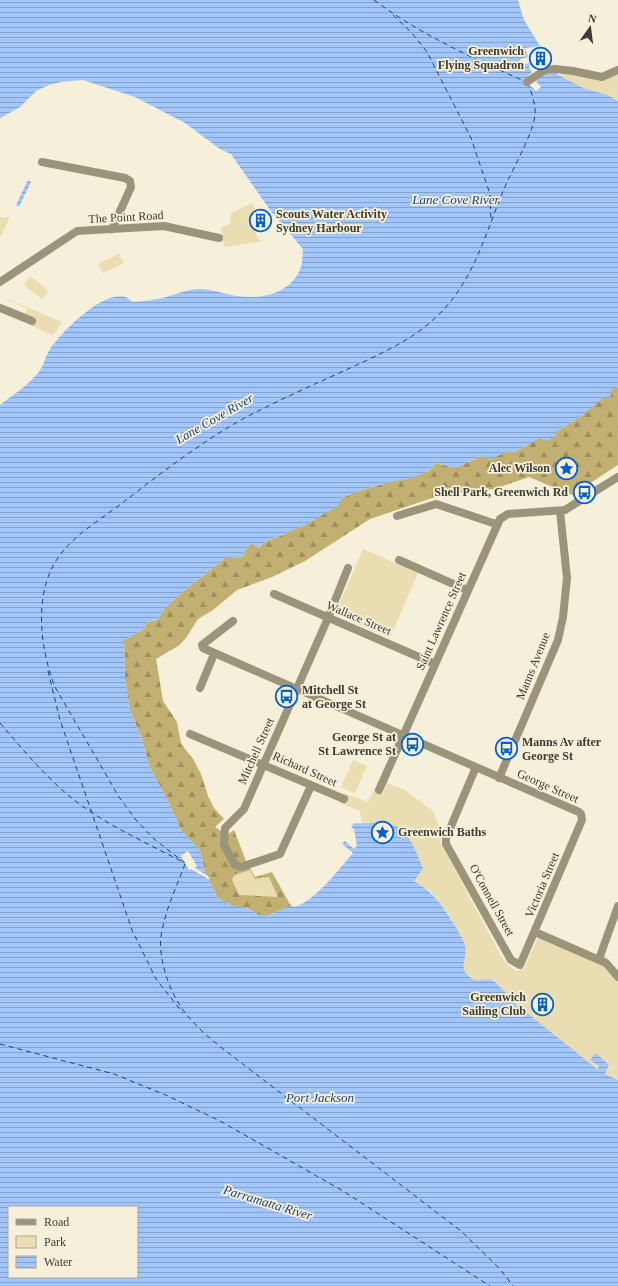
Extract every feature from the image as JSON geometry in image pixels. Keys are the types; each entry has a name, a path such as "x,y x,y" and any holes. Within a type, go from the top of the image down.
{"street":[{"path":"527,82 545,70 555,69 602,77 618,70"},
{"path":"42,162 125,178 130,181 131,187 112,229"},
{"name":"The Point Road","path":"0,282 77,231 164,226 219,238"},
{"path":"0,308 32,321"},
{"path":"397,516 436,504 496,524 500,519 508,514 560,511 571,507 618,477"},
{"name":"Manns Avenue","path":"499,778 558,640 563,617 567,578 560,511"},
{"name":"Saint Lawrence Street","path":"379,790 496,524"},
{"path":"399,560 467,590"},
{"name":"Mitchell Street","path":"311,786 284,850 278,856 241,867 236,866 230,859 224,845 226,826 242,812 328,618 348,568"},
{"name":"Wallace Street","path":"274,594 435,664"},
{"path":"200,688 214,654 202,646 233,621"},
{"name":"George Street","path":"214,654 578,812 581,814 582,820"},
{"name":"Richard Street","path":"190,734 344,799"},
{"name":"O'Connell Street","path":"476,767 446,838 446,844 511,960 517,965 520,965 523,960"},
{"name":"Victoria Street","path":"523,960 582,820"},
{"path":"599,959 618,906"},
{"path":"535,932 606,962 618,977"}],"green space":[{"path":"577,73 618,73 618,101 606,94 580,87 558,75"},
{"path":"253,203 256,214 250,216 251,220 247,222 249,225 252,224 258,239 263,241 224,247 221,227 230,224 231,213"},
{"path":"0,217 10,217 1,236 0,236"},
{"path":"119,254 124,263 103,273 98,264"},
{"path":"30,276 49,291 42,299 24,285"},
{"path":"0,296 62,322 57,329 58,330 52,335 32,326 33,324 0,306 0,303 25,313 27,309"},
{"path":"618,387 618,465 572,495 529,477 494,489 465,494 456,490 370,519 305,561 272,577 237,590 213,610 198,619 186,638 178,646 156,659 163,701 177,722 181,744 193,759 201,774 208,796 214,808 224,819 215,827 227,835 234,830 246,861 255,877 272,872 291,906 269,915 259,915 247,908 233,907 218,898 206,876 200,851 181,830 167,799 149,766 142,739 130,711 125,679 124,640 144,629 147,622 157,620 165,608 180,594 225,558 242,557 246,549 252,543 258,548 265,542 282,535 337,506 342,498 358,491 429,471 436,463 455,468 482,456 508,451 515,452 539,438 556,437 556,432 583,415 612,388"},
{"path":"363,549 418,573 390,638 335,614"},
{"path":"353,760 367,766 355,793 341,787"},
{"path":"387,783 405,790 433,811 440,829 445,829 440,842 500,954 508,965 516,971 524,969 538,937 595,961 603,953 618,970 618,1080 605,1074 609,1068 590,1060 599,1066 597,1069 511,1001 493,980 475,980 467,975 462,965 465,946 450,916 431,892 414,881 423,867 387,823 362,824 360,811 339,803 344,793 368,802 374,789 383,794"},
{"path":"250,870 255,879 269,877 278,897 239,895 232,880 234,875"}],"water":[{"name":"Port Jackson","path":"0,0 518,0 524,20 558,75 583,88 608,95 618,101 618,387 612,389 610,398 603,398 583,415 556,432 556,437 545,441 539,438 515,452 508,451 490,460 482,456 455,468 436,463 429,471 409,479 390,482 358,491 342,498 338,506 307,524 265,542 257,548 252,543 246,549 242,557 225,558 180,594 165,608 157,620 147,622 144,629 124,640 125,679 130,711 142,739 149,766 167,799 181,830 200,851 206,876 218,898 233,906 247,908 259,915 269,915 292,905 293,907 300,905 317,893 353,853 342,844 345,841 354,849 357,846 354,829 351,827 354,823 385,823 393,825 400,828 410,840 423,868 414,881 434,896 463,939 466,950 463,966 466,973 475,980 493,980 508,995 513,997 512,1001 597,1069 599,1066 590,1060 596,1053 609,1065 605,1074 618,1080 618,1286 0,1286 0,405 34,378 42,367 50,349 73,323 95,306 106,300 116,297 126,297 133,302 145,301 199,289 247,297 256,297 275,293 291,283 297,276 302,265 303,249 270,210 231,154 220,149 185,123 135,97 83,80 61,82 49,85 36,91 20,107 0,118"},
{"path":"28,180 31,182 19,207 16,205"}],"pier":[{"path":"540,46 554,66 536,81 541,87 536,91 525,80 532,72 529,68 529,63 521,65 520,59 528,57 525,48"},
{"path":"188,851 197,866 195,868 208,876 210,880 191,869 189,870 181,856"}],"ferry route":[{"path":"374,0 428,35 524,81"},
{"path":"393,15 412,33 427,52 471,138 490,194 491,222"},
{"path":"185,863 154,839 136,820 119,797 55,687 49,671 42,635 43,598 47,581 54,565 64,550 86,530 173,464 205,442 256,412 405,341 426,326 448,305 469,274 477,258 504,189 530,132 535,115 535,108 529,86"},
{"path":"48,671 60,720 132,930 156,979 183,1013"},
{"path":"0,723 60,788 88,810 119,829 183,862"},
{"path":"185,864 166,914 160,944 167,979 173,993 188,1016 207,1036 461,1231 500,1269 513,1286"},
{"path":"0,1044 114,1074 168,1096 222,1122 343,1191 490,1286"}],"place":[{"name":"Greenwich Flying Squadron","path":"540,58"},
{"name":"Scouts Water Activity Sydney Harbour","path":"260,221"},
{"name":"Alec Wilson","path":"566,468"},
{"name":"Shell Park, Greenwich Rd","path":"584,492"},
{"name":"Mitchell St at George St","path":"287,697"},
{"name":"George St at St Lawrence St","path":"412,744"},
{"name":"Manns Av after George St","path":"507,749"},
{"name":"Greenwich Baths","path":"383,832"},
{"name":"Greenwich Sailing Club","path":"542,1004"}],"water label":[{"name":"Lane Cove River","path":"456,199"},
{"name":"Lane Cove River","path":"214,418"},
{"name":"Parramatta River","path":"268,1202"}]}
